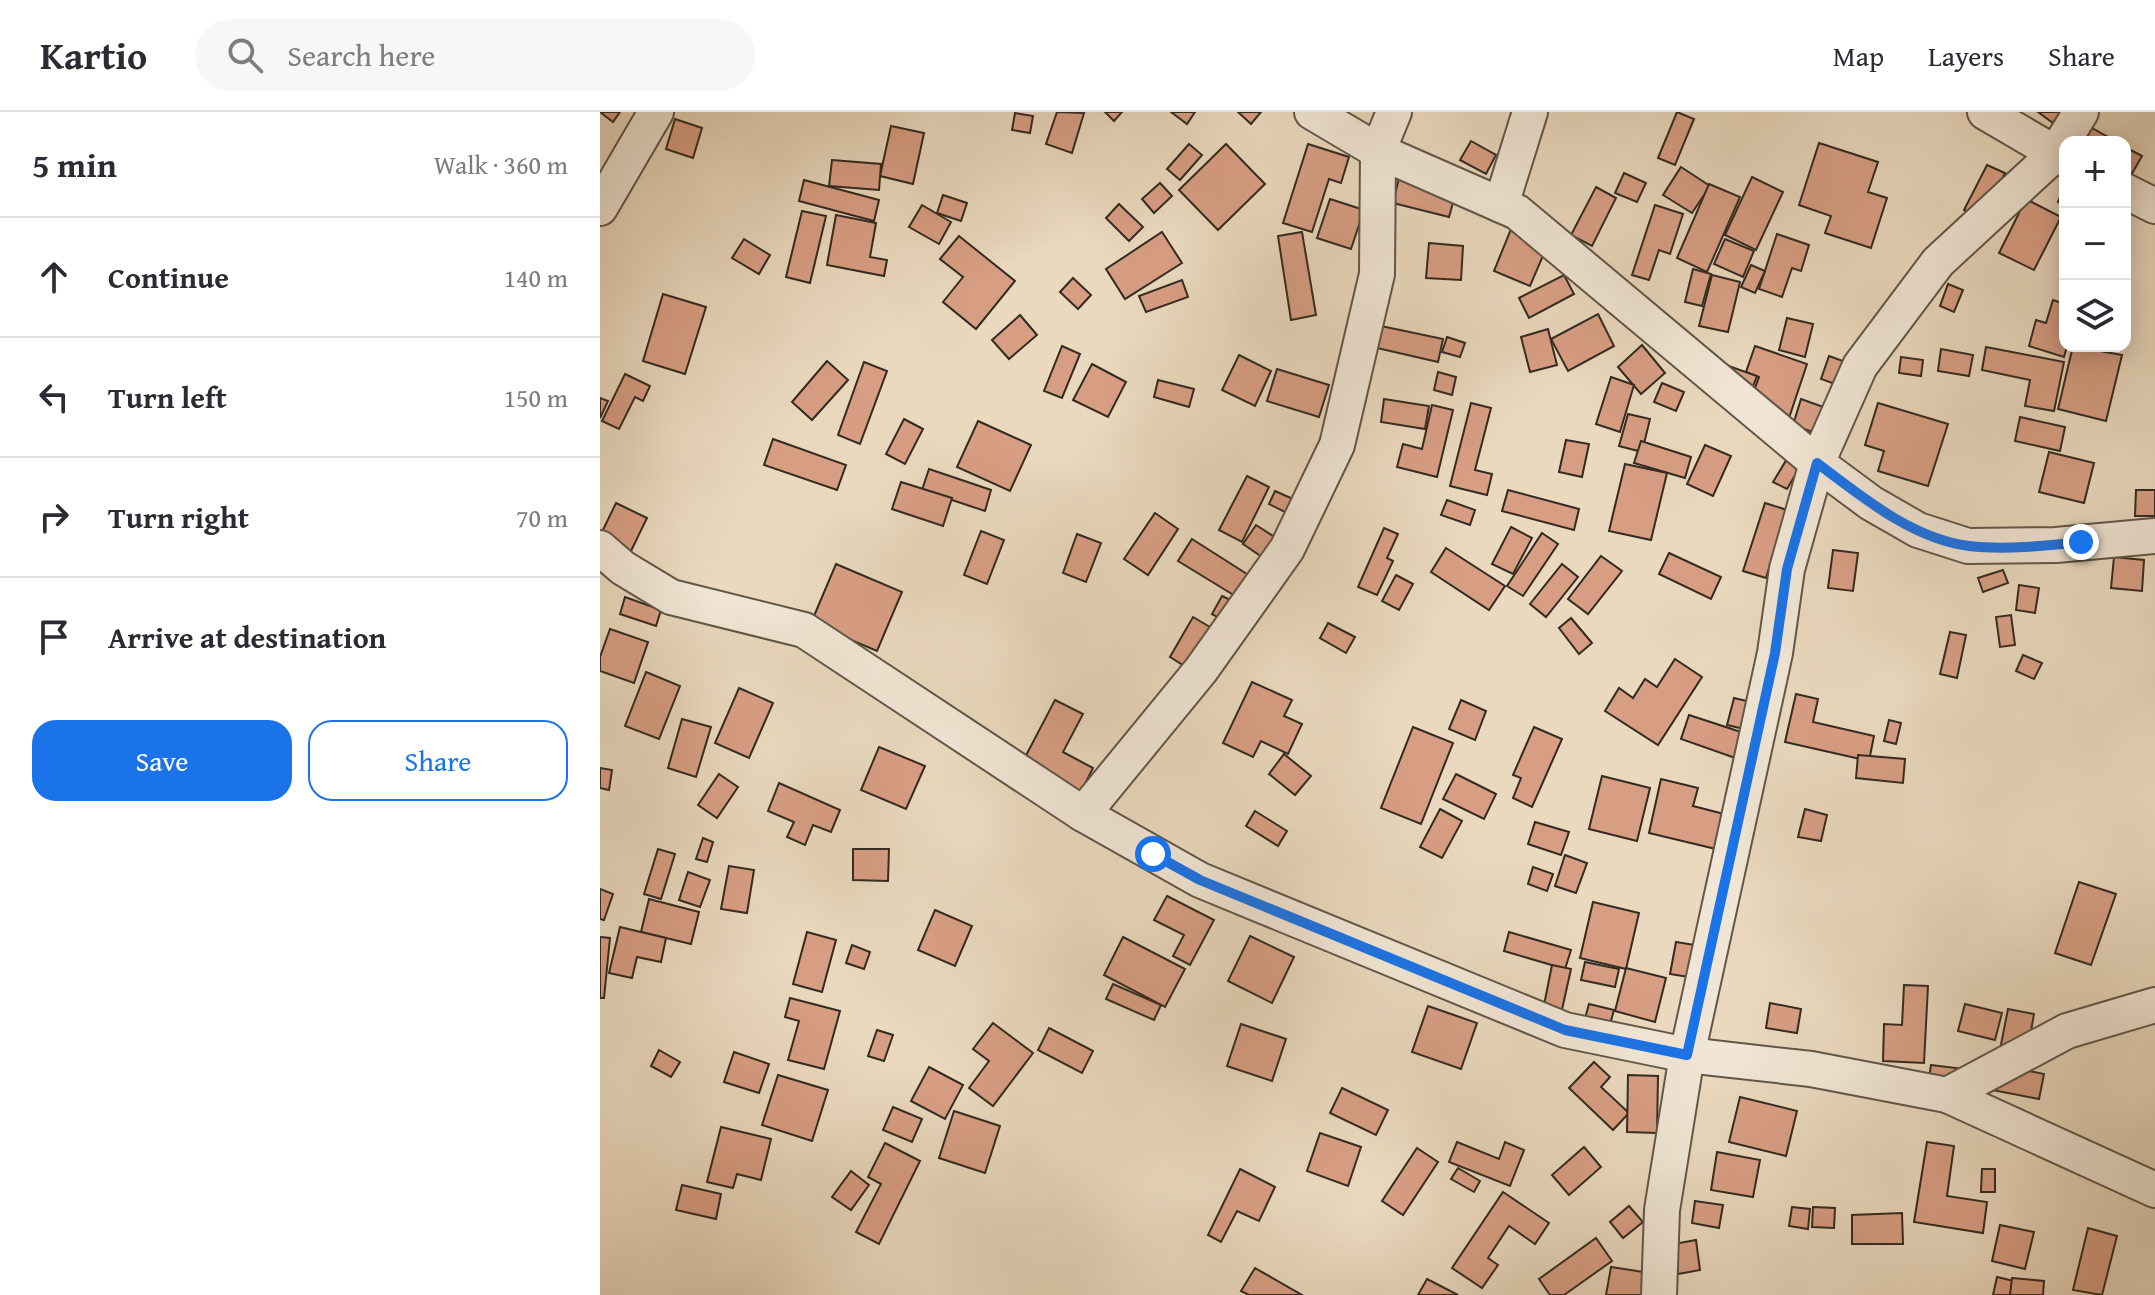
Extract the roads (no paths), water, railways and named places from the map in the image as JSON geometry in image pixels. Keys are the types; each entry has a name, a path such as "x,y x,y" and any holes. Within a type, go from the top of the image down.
{"street":[{"path":"600,208 656,112"},
{"path":"1312,112 1378,151 1517,212 1817,463 1871,503 1918,530 1968,546 2056,545 2155,536"},
{"path":"1083,814 1201,670 1287,549 1337,445 1377,274 1378,151 1394,112"},
{"path":"1501,205 1530,112"},
{"path":"1985,112 2059,156"},
{"path":"2070,136 2081,112"},
{"path":"1659,1295 1662,1210 1687,1055 1775,653 1787,569 1817,463 1860,366 1930,273 2059,158"},
{"path":"2131,194 2155,206"},
{"path":"600,548 623,568 671,597 804,630 1083,814 1200,880 1565,1030 1687,1055 1811,1069 1947,1095 2155,1190"},
{"path":"1947,1095 2067,1031 2155,1005"}]}
